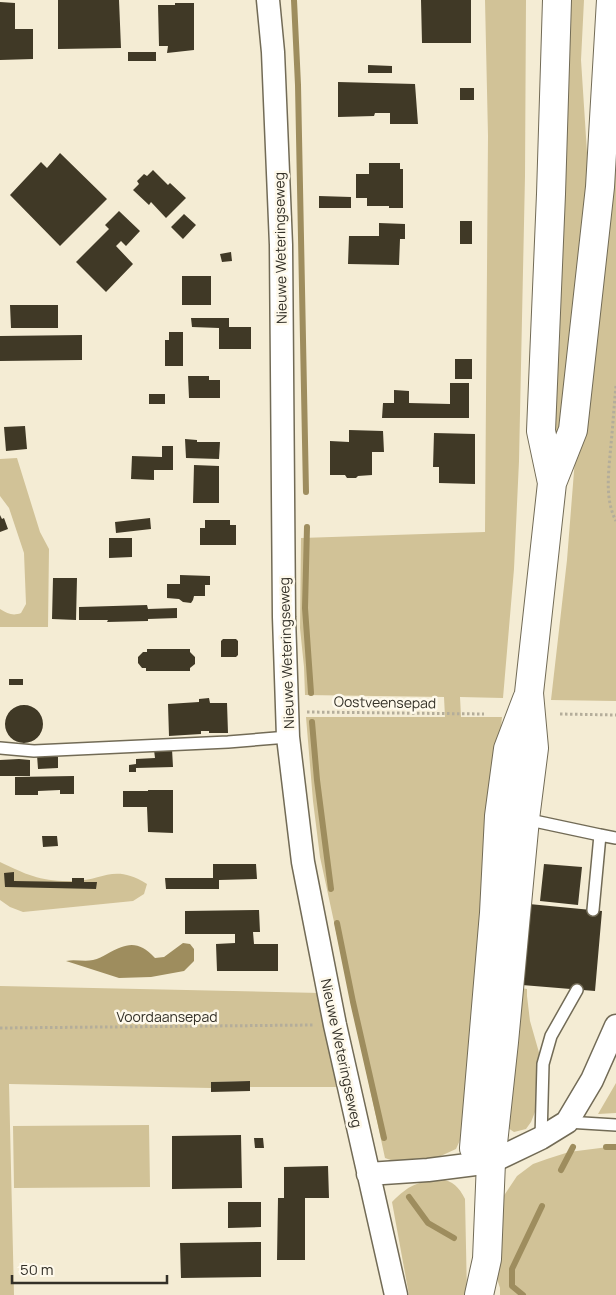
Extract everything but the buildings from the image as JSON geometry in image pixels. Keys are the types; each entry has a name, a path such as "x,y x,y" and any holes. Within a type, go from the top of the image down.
{"main road":[{"path":"552,483 541,431 552,184 557,0"},
{"path":"478,1295 471,1268 482,1164 504,1042 512,825 534,748 529,693 552,483 573,430 600,187 611,0"}],"street":[{"name":"Nieuwe Weteringseweg","path":"268,0 273,52 281,244 284,607 288,737 303,862 335,1025 396,1295"},
{"path":"368,1174 482,1164 541,1138 567,1122 592,1080 616,1026"}],"lane":[{"path":"0,748 44,750 228,742 288,737"},
{"path":"512,825 616,838"},
{"path":"593,910 600,835"},
{"path":"541,1138 543,1064 551,1036 577,990"},
{"path":"567,1122 616,1125"}],"path":[{"path":"616,386 608,498 611,512 616,521"},
{"name":"Oostveensepad","path":"287,711 484,714"},
{"path":"560,714 616,715"},
{"name":"Voordaansepad","path":"0,1028 335,1025"}],"shaded area":[{"path":"485,0 526,0 525,176 519,461 514,569 503,698 460,697 461,717 502,717 464,1131 456,1149 434,1159 405,1165 385,1158 320,857 306,717 445,717 444,697 305,695 300,628 301,538 485,532 488,136"},
{"path":"570,0 584,0 581,60 588,168 561,432 553,435 549,426 560,341 561,209"},
{"path":"616,170 616,701 551,700 567,560 578,421 599,244"},
{"path":"17,458 40,532 49,549 48,627 0,627 0,609 10,614 18,614 21,613 26,604 24,553 9,508 0,496 0,459"},
{"path":"0,862 43,879 73,881 117,874 135,878 147,884 144,894 133,901 23,912 10,907 0,900"},
{"path":"183,943 190,944 194,949 194,961 184,971 151,977 119,978 66,961 93,960 121,947 132,945 143,948 155,958 164,957"},
{"path":"0,986 320,993 341,1087 250,1087 249,1081 211,1082 211,1088 9,1084 14,1295 0,1295"},
{"path":"516,987 527,989 530,1021 540,1056 535,1112 526,1129 514,1132 508,1128"},
{"path":"616,1083 616,1113 598,1114"},
{"path":"149,1125 150,1187 14,1188 13,1126"},
{"path":"616,1146 616,1295 500,1295 497,1279 503,1197 517,1176 533,1164 569,1152"},
{"path":"440,1179 455,1185 465,1199 467,1295 409,1295 392,1202 414,1185"}],"waterway":[{"path":"294,0 298,85 306,492"},
{"path":"307,527 305,608 311,693"},
{"path":"312,722 317,780 331,889"},
{"path":"337,923 384,1138"},
{"path":"561,1170 573,1147"},
{"path":"606,1147 616,1147"},
{"path":"409,1197 428,1223 454,1238"},
{"path":"523,1295 512,1286 512,1269 542,1206"}]}
